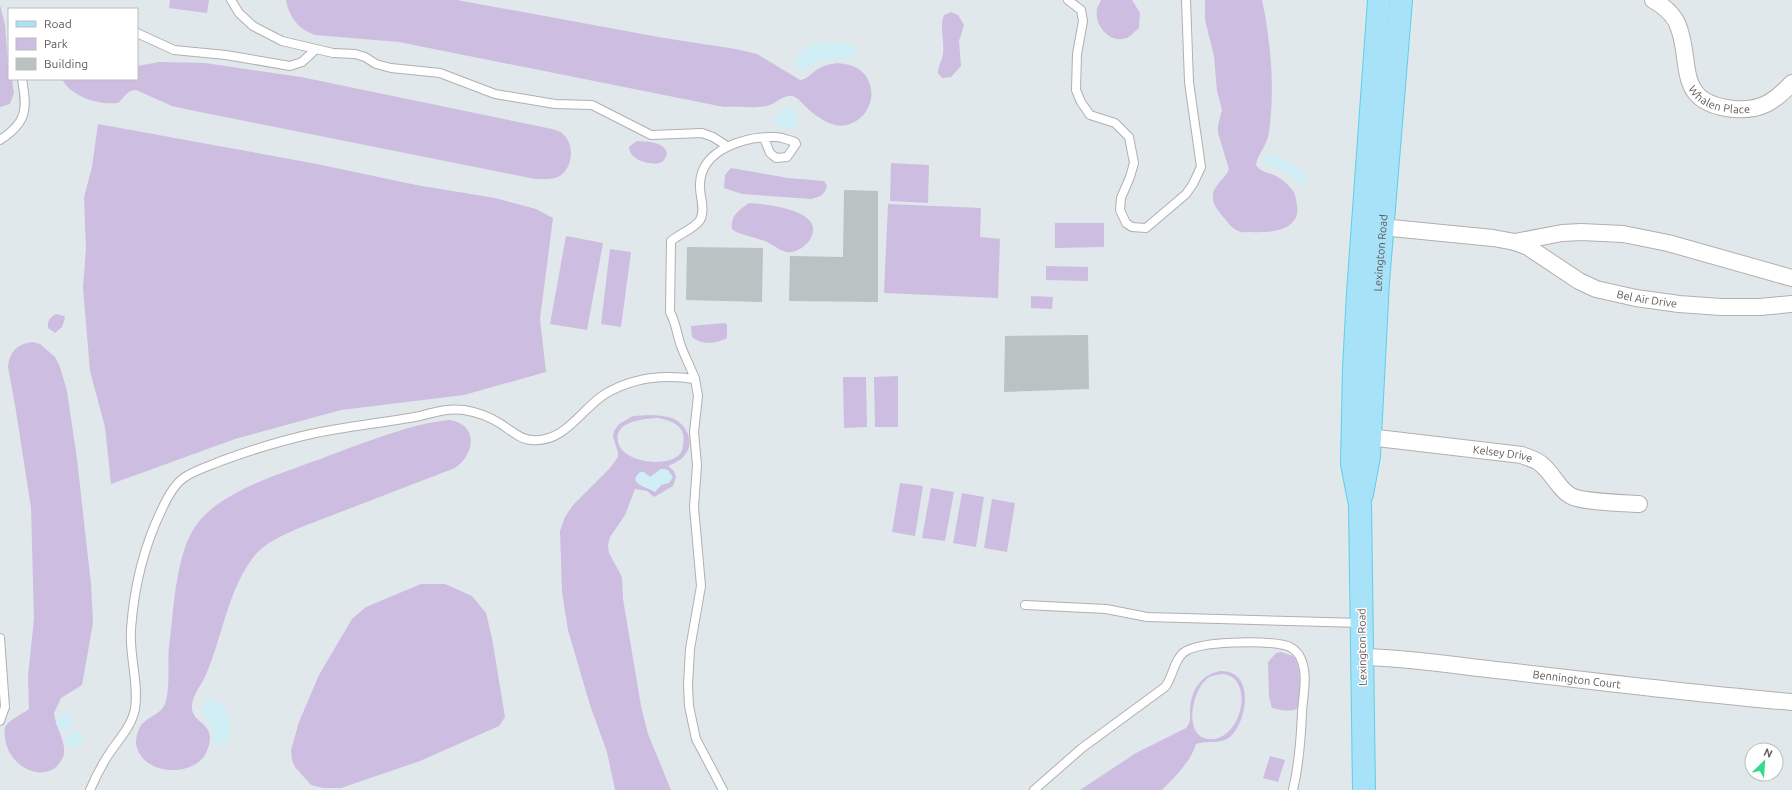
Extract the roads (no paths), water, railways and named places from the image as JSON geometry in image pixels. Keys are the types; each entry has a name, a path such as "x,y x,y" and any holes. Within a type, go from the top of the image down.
{"main road":[{"name":"Lexington Road","path":"1372,226 1379,0"},
{"name":"Lexington Road","path":"1364,790 1360,505 1352,464 1361,436 1358,293 1372,226 1401,0"}],"street":[{"name":"Whalen Place","path":"1653,0 1664,7 1676,22 1682,41 1687,75 1696,93 1711,104 1732,109 1757,108 1778,98 1792,83"},
{"name":"Bel Air Drive","path":"1372,226 1493,238 1515,242 1528,247 1579,281 1596,289 1636,298 1679,304 1721,307 1760,307 1792,304"},
{"name":"Bel Air Drive","path":"1515,242 1562,233 1581,232 1622,234 1668,243 1792,278"},
{"name":"Kelsey Drive","path":"1361,436 1522,456 1542,464 1570,496 1581,499 1639,504"},
{"name":"Bennington Court","path":"1362,657 1385,657 1481,667 1714,695 1792,702"}],"lane":[{"path":"231,0 239,13 253,26 282,41 333,53 355,54 365,57 376,64 391,68 440,73 495,94 556,104 592,105 651,135 702,133 713,137 727,146"},
{"path":"1068,0 1081,10 1083,21 1077,54 1076,90 1081,102 1090,115 1114,123 1129,137 1134,163 1121,198 1120,210 1126,223 1132,227 1146,228 1186,194 1193,184 1201,167 1189,82 1186,0"},
{"path":"138,32 174,50 232,56 290,66 302,62 316,49"},
{"path":"0,140 12,133 22,118 26,99 22,80"},
{"path":"723,790 696,739 689,706 688,685 690,649 701,581 694,507 697,465 694,432 698,396 695,379 680,346 674,326 674,319 670,312 670,248 671,241 697,224 701,218 700,184 702,173 716,153 727,146 751,139 764,138"},
{"path":"90,790 98,771 132,719 135,709 136,691 131,645 131,630 138,576 148,539 158,517 172,491 185,477 198,470 244,453 294,438 356,425 422,415 448,409 464,410 479,414 499,422 530,440 543,440 555,436 580,418 604,395 631,382 654,377 695,379"},
{"path":"1025,604 1106,609 1147,617 1361,622"},
{"path":"0,638 5,707 0,721"},
{"path":"1034,790 1082,748 1165,688 1171,679 1176,663 1183,653 1196,647 1228,643 1271,643 1285,645 1298,654 1301,660 1304,675 1302,743 1293,790"}]}
